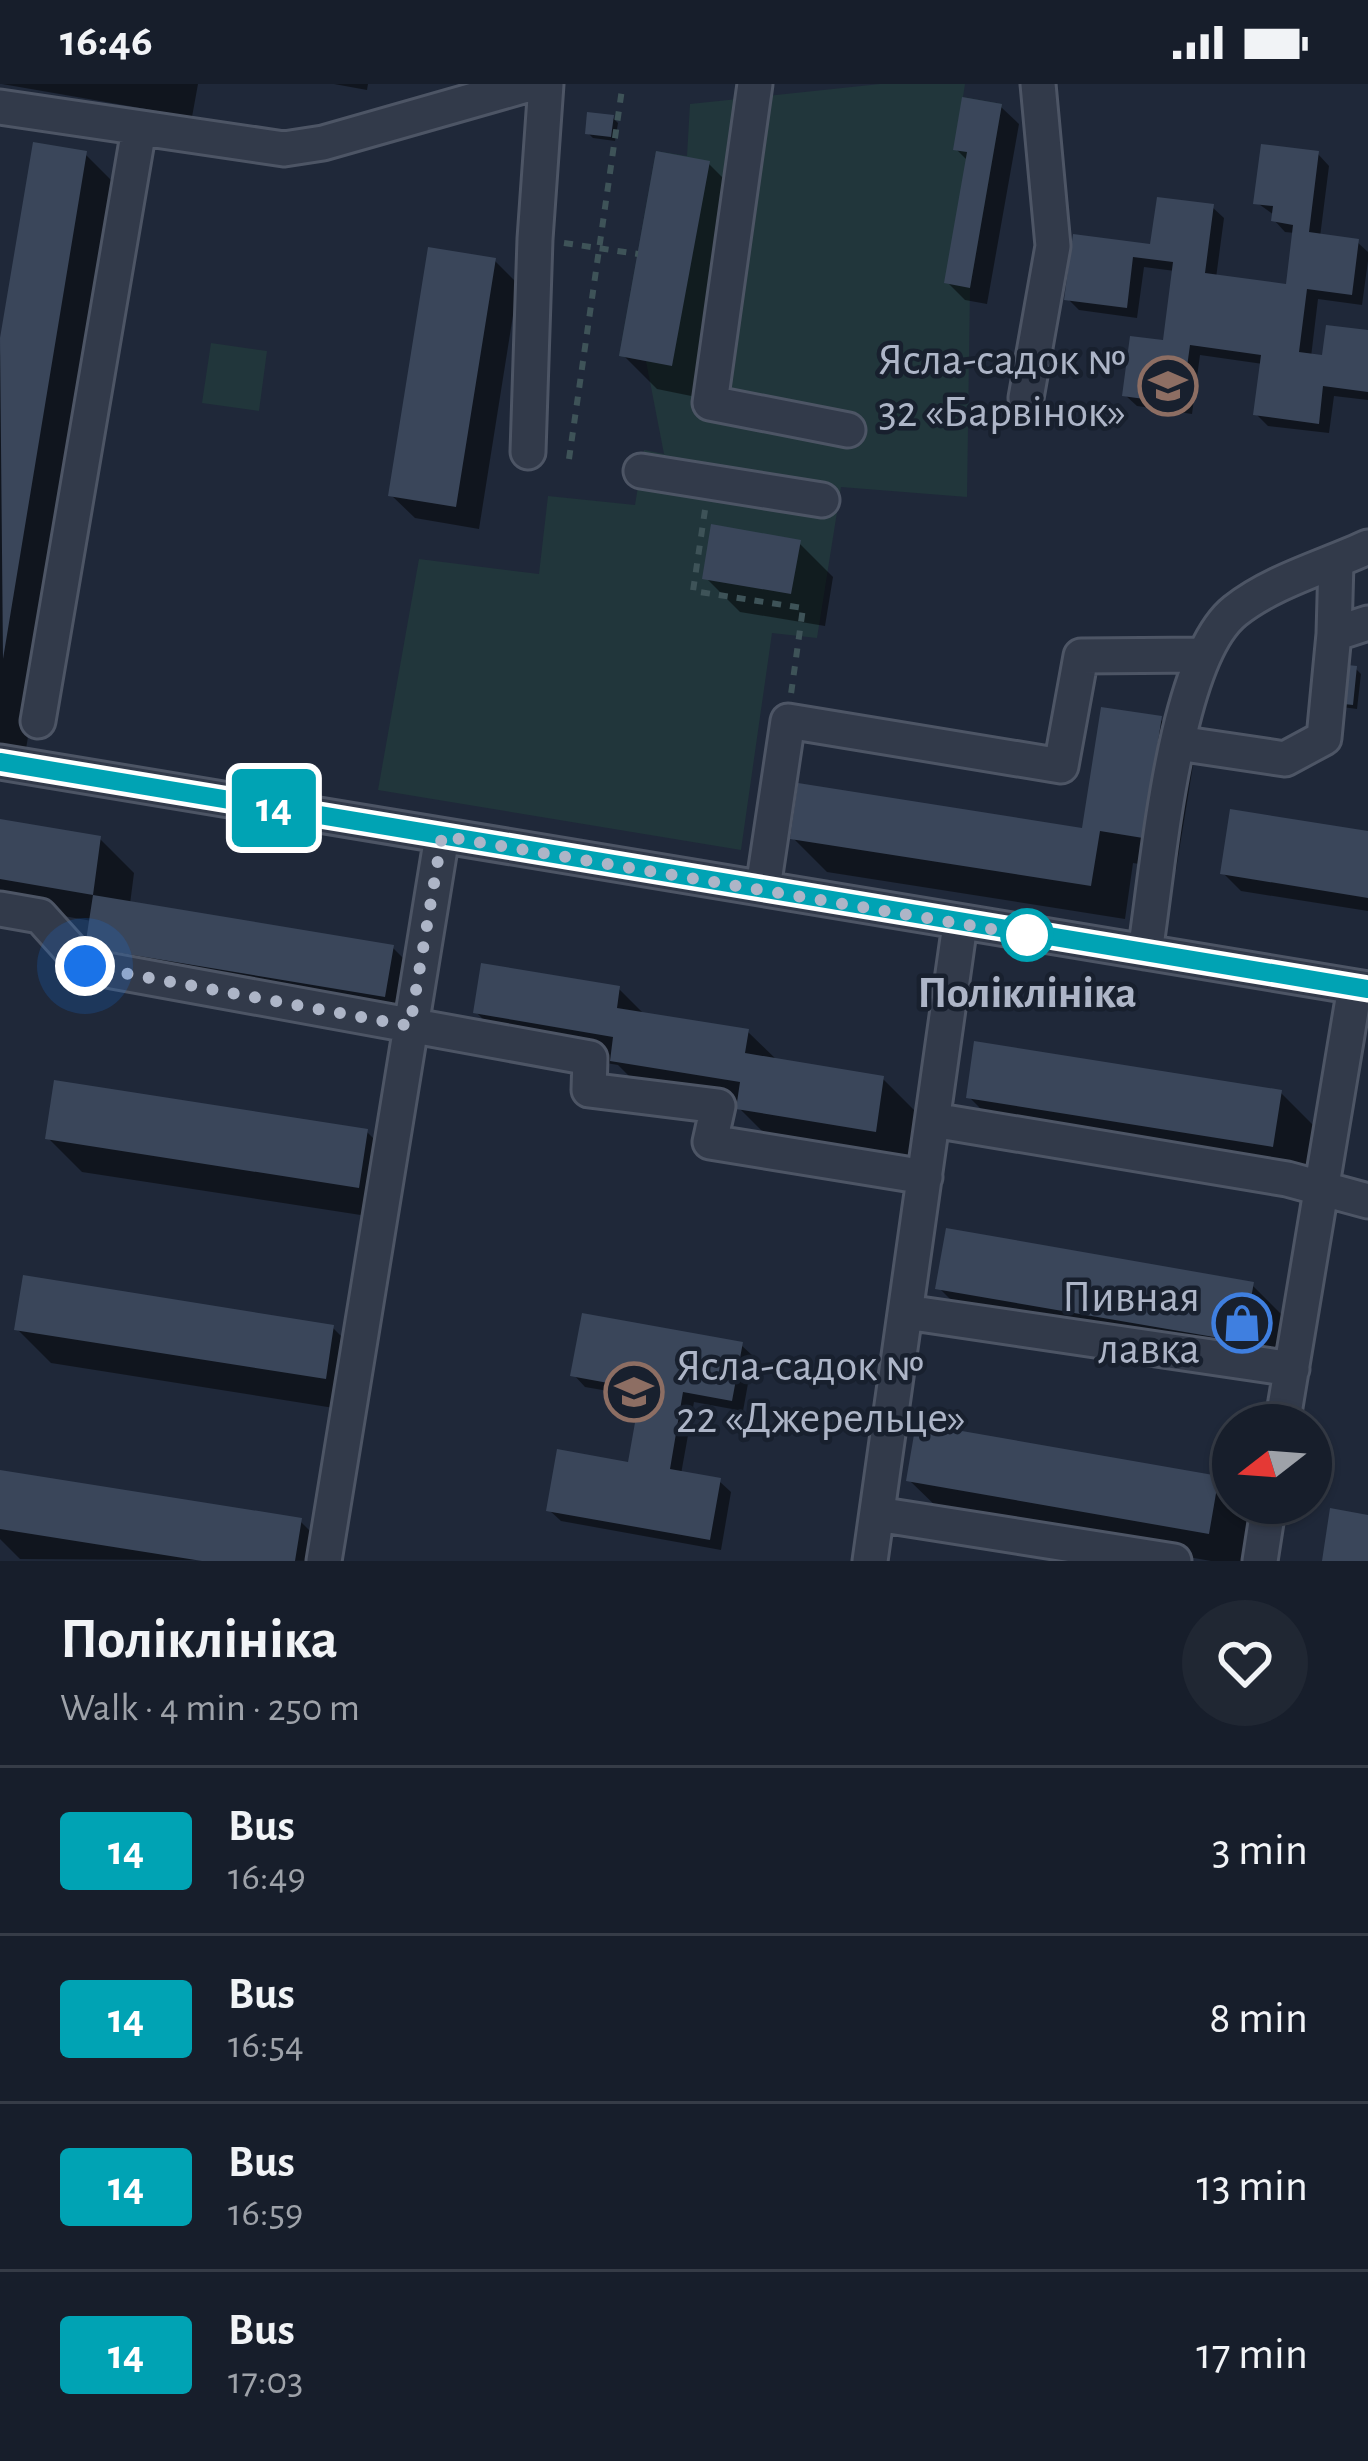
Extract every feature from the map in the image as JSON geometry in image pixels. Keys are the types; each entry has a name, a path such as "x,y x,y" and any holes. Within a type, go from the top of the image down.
{"street":[{"path":"0,107 284,149 323,143 530,84"},
{"path":"528,452 546,84"},
{"path":"754,84 710,403 848,430"},
{"path":"1026,398 1052,246 1038,84"},
{"path":"38,721 139,129"},
{"path":"641,471 821,500"},
{"path":"1145,952 1178,743 1202,655 1234,612 1282,584 1368,547"},
{"path":"1178,743 1285,759 1324,738 1336,562"},
{"path":"1334,634 1368,623"},
{"path":"763,888 788,721 1060,766 1082,656 1202,655"},
{"path":"0,762 1362,988 1320,1189 1286,1404"},
{"path":"324,1561 442,836"},
{"path":"0,909 40,916 85,966 590,1058 589,1090 718,1106 710,1142 925,1177"},
{"path":"870,1561 960,924"},
{"path":"933,1120 1287,1179 1368,1201"},
{"path":"906,1312 1292,1369"},
{"path":"877,1514 1174,1561"},
{"path":"1260,1561 1266,1524"}],"path":[{"path":"569,459 622,89"},
{"path":"535,239 638,254"},
{"path":"710,482 693,591 803,608 788,721"}],"green space":[{"path":"880,84 965,84 963,97 1002,104 970,288 967,497 841,487 817,638 772,633 741,850 378,790 419,559 539,574 548,496 635,505 644,450 664,454 646,361 619,356 656,151 687,156 690,104"},
{"path":"211,343 267,351 259,411 202,403"}],"building":[{"path":"962,97 1002,104 970,288 944,283 967,152 953,150"},
{"path":"587,112 614,115 611,137 585,134"},
{"path":"33,142 87,151 3,659 0,338"},
{"path":"1261,144 1319,151 1309,232 1359,239 1352,295 1307,289 1299,352 1322,355 1326,325 1368,330 1368,392 1323,386 1319,424 1253,415 1261,355 1190,345 1182,404 1122,396 1130,336 1163,340 1173,262 1133,257 1127,308 1064,300 1073,234 1150,244 1157,197 1214,204 1205,273 1286,284 1293,225 1271,221 1273,206 1253,204"},
{"path":"656,151 710,161 672,366 619,356"},
{"path":"428,247 496,258 456,507 388,496"},
{"path":"711,524 801,540 791,594 702,579"},
{"path":"1338,664 1357,666 1353,705 1334,703"},
{"path":"1101,707 1162,716 1143,838 1100,831 1091,886 790,839 798,783 1082,828"},
{"path":"1230,809 1368,831 1368,898 1220,874"},
{"path":"0,819 101,836 93,895 0,879"},
{"path":"93,895 394,945 385,997 85,947"},
{"path":"481,963 620,986 617,1008 749,1029 745,1053 884,1076 876,1132 736,1109 740,1082 610,1061 613,1037 473,1013"},
{"path":"974,1041 1282,1090 1273,1147 966,1098"},
{"path":"54,1080 368,1129 359,1188 45,1139"},
{"path":"946,1228 1254,1282 1243,1342 935,1289"},
{"path":"23,1275 334,1325 326,1379 14,1330"},
{"path":"582,1313 743,1342 732,1401 683,1392 670,1469 721,1478 710,1540 546,1511 557,1449 628,1462 641,1389 570,1376"},
{"path":"916,1423 1212,1475 1212,1517 1209,1534 906,1481"},
{"path":"0,1470 302,1518 295,1561 202,1561 0,1529"},
{"path":"1332,1508 1368,1515 1368,1561 1322,1561"}],"bus line":[{"name":"14","path":"0,762 1368,989"}],"place":[{"name":"Ясла-садок № 32 «Барвінок»","path":"1168,386"},
{"name":"Поліклініка","path":"1027,935"},
{"name":"Пивная лавка","path":"1242,1323"},
{"name":"Ясла-садок № 22 «Джерельце»","path":"634,1392"}],"route":[{"path":"85,966 410,1026 442,836 1027,935"}]}
